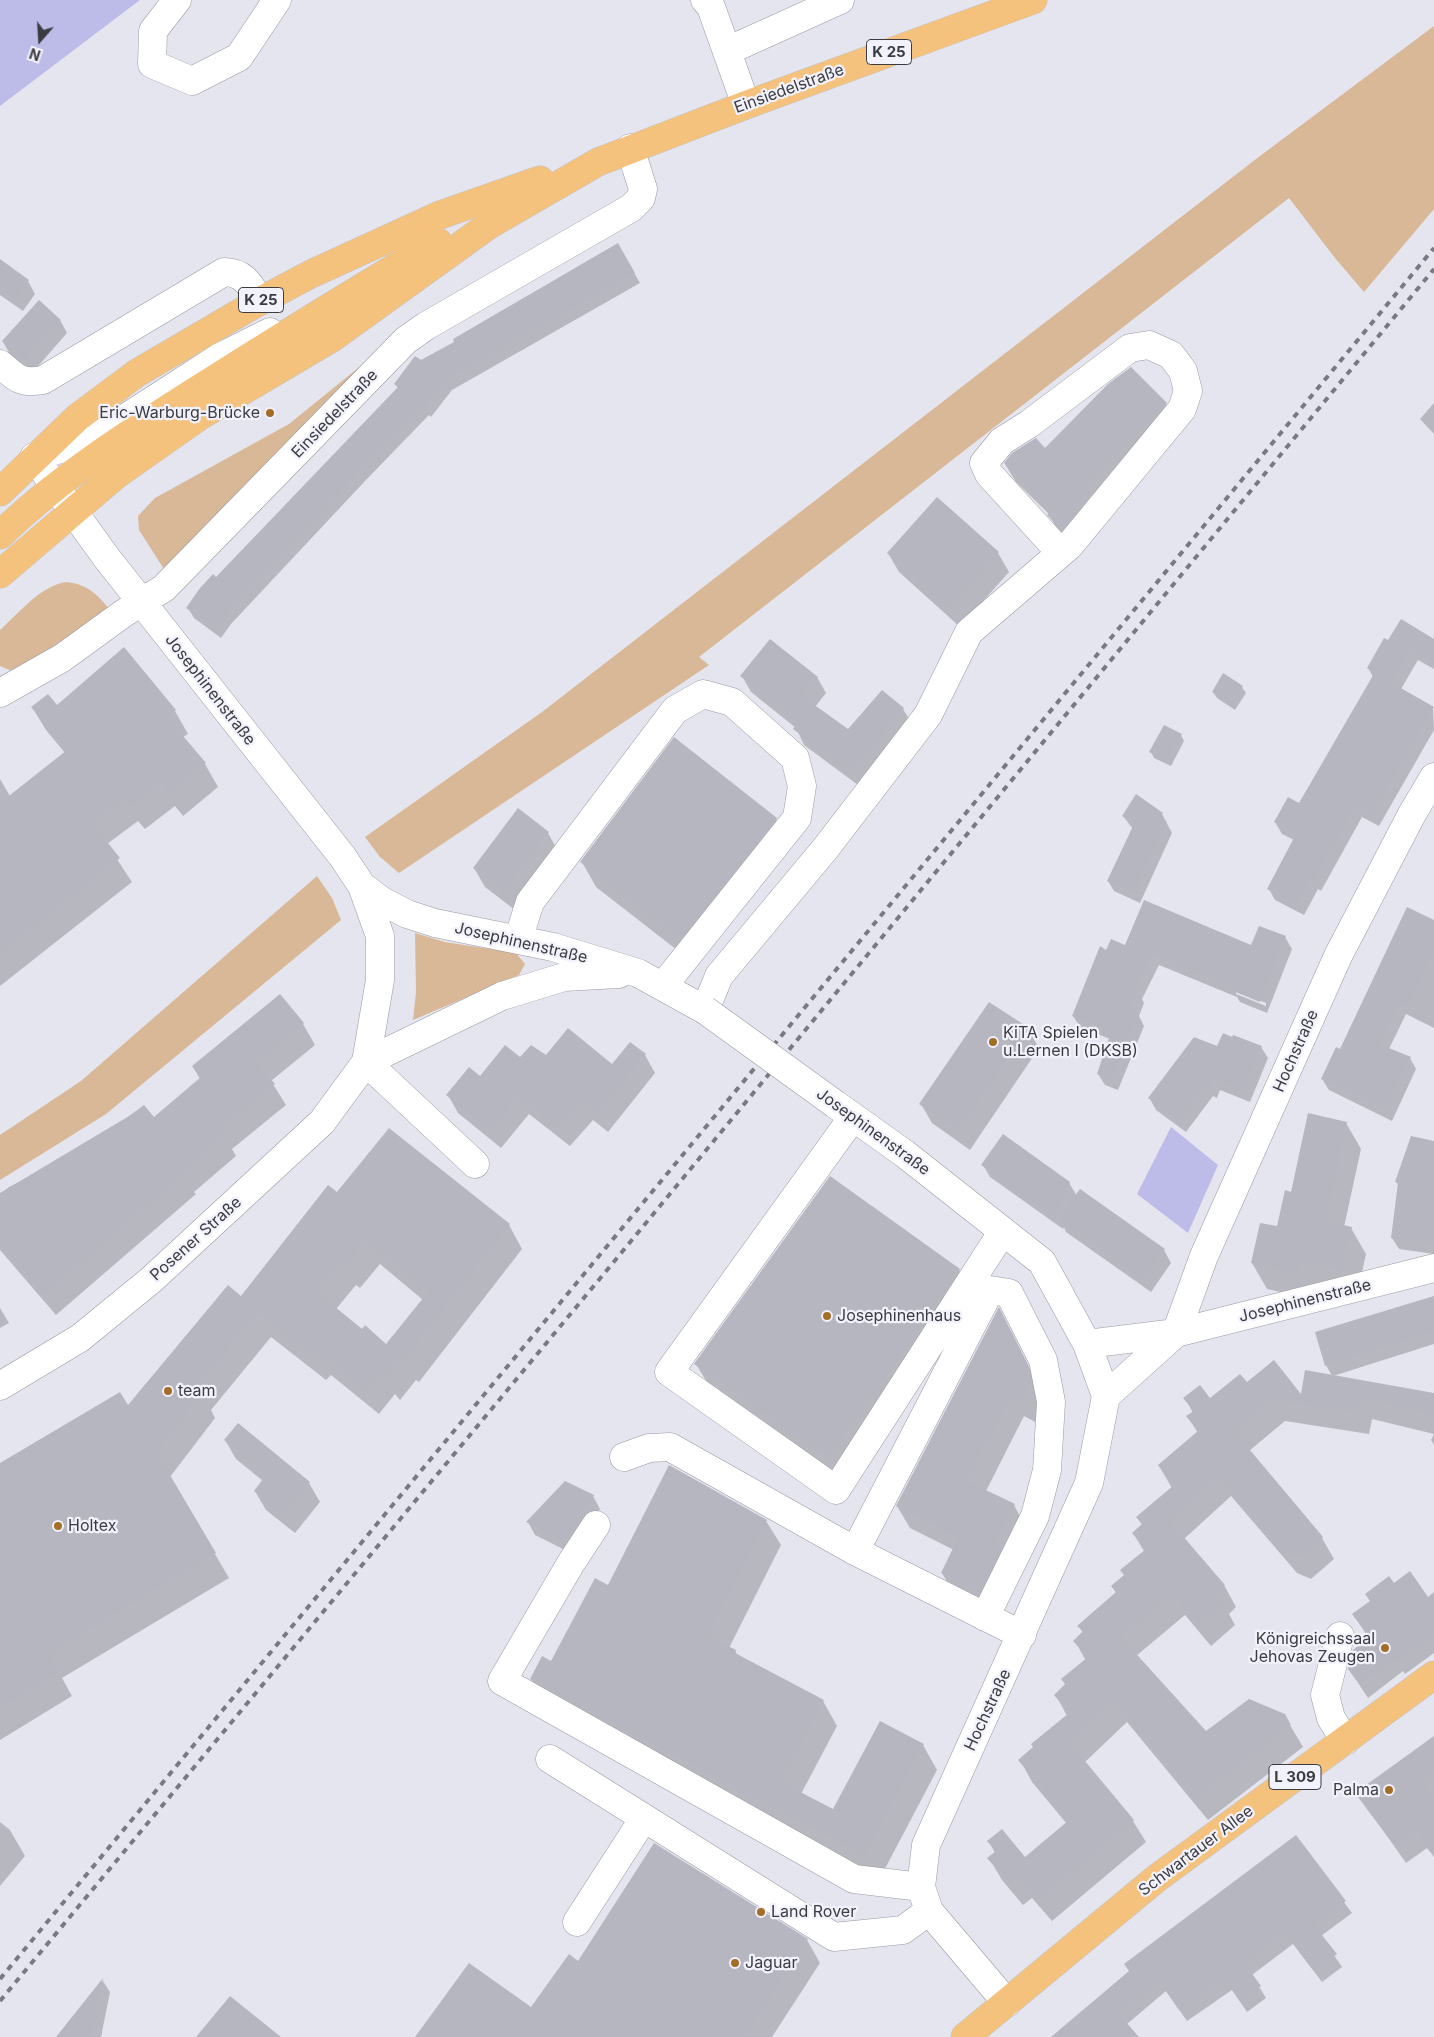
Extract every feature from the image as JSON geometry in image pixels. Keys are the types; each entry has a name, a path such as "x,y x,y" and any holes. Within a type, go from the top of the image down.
{"main road":[{"name":"Einsiedelstraße","path":"0,574 72,510 116,475 200,416 332,338 489,225 598,162 746,104 1032,0"},
{"name":"Einsiedelstraße","path":"0,492 34,457 78,417 137,373 260,301 311,274 440,215 514,191 552,175 598,162"},
{"name":"Einsiedelstraße","path":"0,534 55,487 107,448 387,272 451,234 514,191"},
{"name":"Schwartauer Allee","path":"965,2037 1157,1878 1434,1675"}],"street":[{"path":"177,0 153,31 152,64 192,81 239,57 277,0"},
{"path":"705,0 711,7 746,104"},
{"path":"727,51 840,0"},
{"name":"Einsiedelstraße","path":"3,689 62,658 124,613 142,604 164,588 406,340 426,326 631,208 641,198 643,189 630,148"},
{"path":"0,364 15,377 28,383 43,380 224,272 235,272 243,277 260,301"},
{"path":"34,457 93,439 220,357 387,272"},
{"path":"705,1010 719,976 825,849 928,715 970,632 1061,553 1182,409 1188,391 1183,371 1172,355 1149,345 1130,348 1002,442 984,463 990,474 1061,553"},
{"name":"Josephinenstraße","path":"34,457 142,604 342,856 362,886 382,901 407,914 435,923 553,947 638,973 705,1010 905,1154 1042,1262 1087,1344"},
{"path":"518,940 530,902 676,710 703,694 732,702 795,758 802,786 796,818 663,986"},
{"name":"Hochstraße","path":"925,1899 926,1845 1022,1635 1089,1482 1106,1396 1176,1333 1204,1256 1338,956 1412,814 1434,777"},
{"name":"Posener Straße","path":"0,1386 80,1338 151,1280 322,1122 366,1062 380,980 380,936 362,886"},
{"name":"Posener Straße","path":"366,1062 502,996 564,976 638,973"},
{"path":"366,1062 475,1164"},
{"path":"844,1111 669,1372 836,1490 1003,1231"},
{"name":"Josephinenstraße","path":"1176,1333 1434,1268"},
{"path":"855,1551 990,1290 1009,1293 1042,1360 1044,1368 1051,1402 1047,1470 1035,1516 985,1616"},
{"path":"1106,1396 1087,1344 1176,1333"},
{"path":"624,1456 649,1448 670,1447 855,1551 1022,1635"},
{"path":"596,1525 571,1563 502,1681 854,1879 925,1899 1007,2003"},
{"path":"1340,1636 1325,1695 1331,1718 1345,1741"},
{"path":"550,1759 834,1937 903,1930 925,1899"},
{"path":"577,1922 644,1818"}],"shaded area":[{"path":"1434,26 1434,209 1364,292 1289,198 699,657 709,665 399,873 380,857 365,837 542,712 1256,159"},
{"path":"379,351 169,577 139,530 138,516 155,498 289,424"},
{"path":"67,582 82,586 94,593 113,614 24,671 12,671 0,666 0,630 39,594 57,584"},
{"path":"317,876 332,898 341,920 106,1114 0,1180 0,1135 81,1081"},
{"path":"415,933 445,942 516,953 525,964 519,975 413,1020 416,992"}],"water":[{"path":"0,0 140,0 0,106"},
{"path":"1171,1127 1218,1165 1188,1233 1137,1194"}],"building":[{"path":"618,243 635,273 446,380 425,408 423,406 361,470 239,599 215,629 186,608 213,574 216,577 398,387 394,384 415,356 421,360 454,342 453,339"},
{"path":"0,259 29,280 15,299 0,288"},
{"path":"39,300 61,320 24,361 2,341"},
{"path":"1131,367 1167,403 1084,486 1092,493 1062,530 1047,515 1052,510 1004,463 1012,453 1036,438 1045,448 1108,384"},
{"path":"937,497 999,552 948,608 887,553"},
{"path":"1401,619 1434,639 1434,663 1411,649 1392,683 1434,707 1372,815 1355,806 1315,881 1311,879 1297,905 1267,889 1296,834 1274,822 1288,797 1299,803 1375,672 1367,668 1384,638 1388,640"},
{"path":"770,639 818,677 802,696 848,729 882,690 904,708 852,773 793,729 798,722 740,676"},
{"path":"124,647 176,710 167,717 206,763 170,794 161,784 131,807 124,799 92,823 120,858 0,953 0,803 67,750 31,707 48,694 57,705"},
{"path":"1223,673 1243,686 1232,705 1212,692"},
{"path":"1164,725 1182,734 1167,761 1149,752"},
{"path":"674,737 777,818 680,940 580,862"},
{"path":"1136,794 1163,813 1160,818 1167,822 1134,894 1107,881 1134,824 1122,816"},
{"path":"518,808 549,832 504,892 473,868"},
{"path":"1144,900 1251,945 1259,926 1286,936 1260,1002 1233,991 1234,988 1153,955 1135,989 1138,990 1130,1010 1139,1014 1112,1080 1097,1074 1111,1032 1072,1016 1100,946 1106,950 1111,939 1125,945"},
{"path":"1407,907 1434,920 1434,952 1408,1007 1399,1003 1379,1044 1411,1057 1385,1110 1321,1079 1336,1047 1340,1049"},
{"path":"280,994 304,1023 257,1062 275,1084 220,1129 225,1135 183,1171 185,1173 44,1295 0,1245 0,1193 129,1116 144,1105 154,1117 201,1077 192,1066"},
{"path":"989,1002 1029,1028 958,1131 919,1104"},
{"path":"568,1028 612,1064 630,1042 646,1054 597,1115 582,1103 560,1128 518,1097 491,1131 446,1095 469,1067 480,1076 505,1045 520,1057 531,1045 546,1055"},
{"path":"1223,1033 1262,1046 1243,1091 1214,1079 1211,1088 1206,1086 1179,1122 1148,1098 1194,1037 1217,1046"},
{"path":"1308,1113 1347,1122 1326,1221 1352,1227 1342,1270 1302,1261 1299,1274 1251,1263 1260,1223 1277,1226 1285,1190 1291,1192"},
{"path":"389,1128 510,1224 405,1359 402,1357 385,1377 381,1371 365,1391 316,1351 312,1357 257,1314 196,1387 202,1393 157,1453 216,1553 49,1654 60,1672 0,1708 0,1463 120,1392 128,1405 228,1285 241,1296 328,1185 337,1192","holes":["366,1241 428,1292 386,1344 365,1325 362,1329 317,1292 342,1262 346,1265"]},
{"path":"1003,1134 1070,1182 1056,1218 981,1165"},
{"path":"1411,1136 1434,1141 1434,1244 1391,1238 1398,1183 1395,1182"},
{"name":"Josephinenhaus","path":"830,1176 960,1269 932,1313 828,1458 694,1364"},
{"path":"1080,1189 1165,1249 1143,1280 1058,1219"},
{"path":"1434,1296 1434,1331 1325,1366 1315,1332"},
{"path":"999,1307 1028,1365 1031,1382 1022,1400 1012,1395 967,1481 1015,1504 995,1544 1002,1547 980,1592 941,1573 958,1538 896,1506"},
{"path":"1274,1360 1301,1394 1305,1370 1434,1393 1434,1419 1417,1411 1360,1398 1357,1413 1273,1400 1234,1431 1323,1537 1298,1558 1283,1552 1218,1476 1169,1520 1225,1585 1215,1593 1224,1603 1198,1625 1171,1594 1121,1637 1206,1731 1249,1699 1285,1714 1291,1725 1195,1800 1114,1701 1070,1743 1134,1820 1039,1900 1018,1877 1010,1884 987,1858 996,1851 987,1841 1002,1829 1025,1857 1069,1820 1018,1760 1033,1747 1031,1744 1069,1713 1054,1695 1065,1684 1061,1679 1088,1657 1073,1641 1083,1631 1077,1626 1116,1592 1111,1586 1124,1575 1120,1570 1146,1549 1132,1533 1142,1524 1136,1517 1174,1485 1158,1465 1198,1431 1186,1416 1194,1411 1183,1398 1200,1385 1210,1398 1240,1374 1247,1382"},
{"path":"238,1423 310,1482 283,1515 254,1491 266,1475 224,1440"},
{"path":"669,1465 767,1520 708,1636 736,1650 735,1653 824,1700 781,1782 833,1809 880,1721 924,1744 865,1856 530,1679 542,1656 551,1661 595,1578 608,1585"},
{"path":"565,1481 594,1495 566,1542 526,1522"},
{"path":"1410,1571 1428,1597 1434,1592 1434,1635 1397,1662 1395,1659 1360,1685 1348,1669 1353,1650 1369,1637 1352,1614 1370,1601 1365,1594 1389,1576 1394,1583"},
{"path":"1434,1736 1434,1770 1421,1779 1434,1797 1434,1855 1417,1832 1396,1848 1355,1793"},
{"path":"1296,1835 1346,1901 1314,1925 1337,1954 1314,1971 1285,1933 1245,1964 1261,1986 1240,2001 1224,1979 1179,2010 1159,1981 1119,2014 1139,2037 1051,2037 1129,1971 1124,1964"},
{"path":"654,1843 808,1939 745,2037 415,2037 469,1963 531,2007 569,1954 578,1961"},
{"path":"103,1978 91,2037 56,2037"},
{"path":"230,1996 281,2037 196,2037"}],"railway":[{"path":"0,1979 1434,248"},
{"path":"0,2001 1434,269"}],"place":[{"name":"Eric-Warburg-Brücke","path":"270,413"},
{"name":"KiTA Spielen u.Lernen I (DKSB)","path":"993,1042"},
{"name":"Josephinenhaus","path":"827,1316"},
{"name":"team","path":"168,1391"},
{"name":"Holtex","path":"58,1526"},
{"name":"Königreichssaal Jehovas Zeugen","path":"1385,1648"},
{"name":"Palma","path":"1389,1790"},
{"name":"Land Rover","path":"761,1912"},
{"name":"Jaguar","path":"735,1963"}]}
